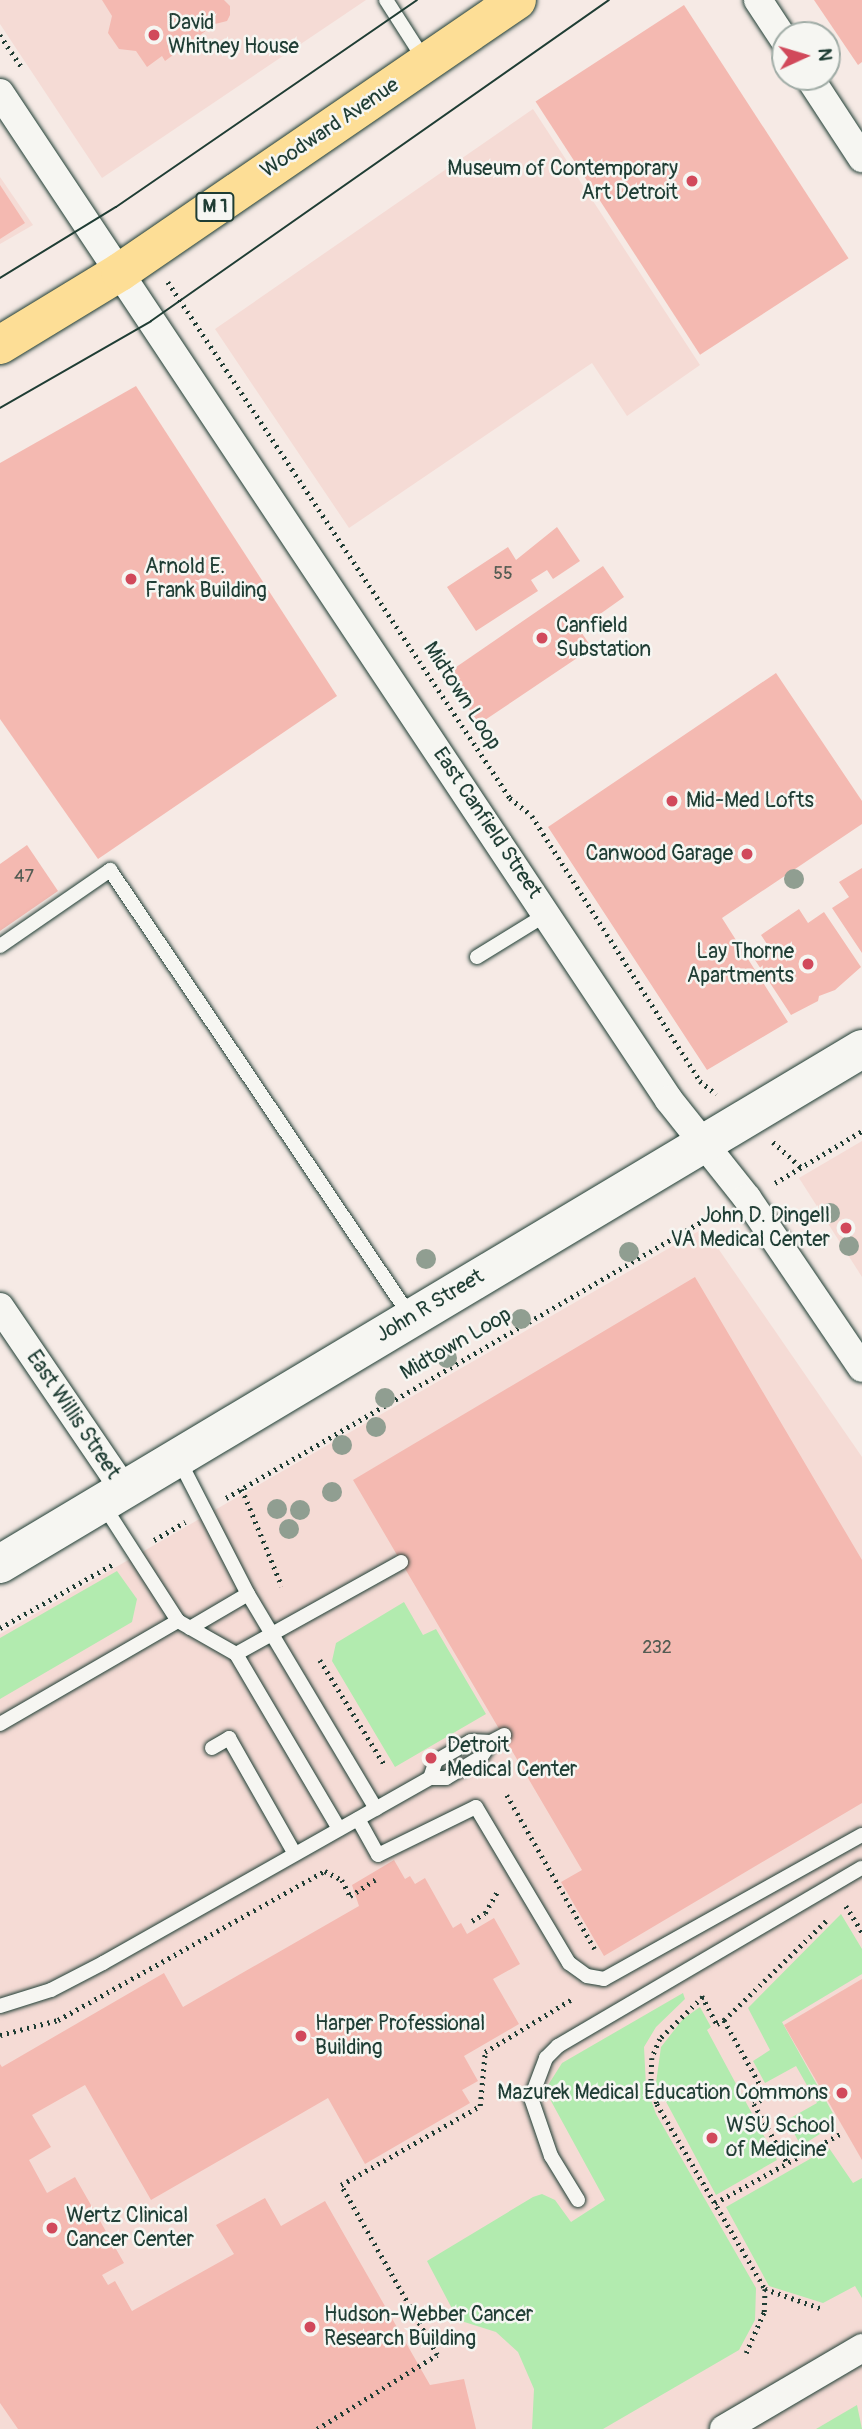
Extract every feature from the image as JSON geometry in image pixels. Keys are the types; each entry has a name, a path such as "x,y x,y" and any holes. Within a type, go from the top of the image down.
{"main road":[{"name":"Woodward Avenue","path":"0,345 120,272 517,0"}],"street":[{"path":"758,0 772,21"},
{"path":"818,91 862,158"},
{"name":"East Canfield Street","path":"0,93 669,1100 705,1143 862,1368"},
{"name":"John R Street","path":"0,1564 862,1049"},
{"name":"East Willis Street","path":"0,1307 112,1495"},
{"path":"724,2429 862,2348"}],"lane":[{"path":"386,0 426,63"},
{"path":"0,946 110,870 411,1318"},
{"path":"477,957 547,914"},
{"path":"177,1456 248,1594 376,1809"},
{"path":"112,1495 135,1551 184,1624 236,1654 339,1829"},
{"path":"236,1654 401,1562"},
{"path":"0,1724 184,1624 248,1594"},
{"path":"212,1748 229,1738 295,1854"},
{"path":"0,2006 51,1990 430,1778 446,1778 481,1757 497,1738"},
{"path":"358,1819 379,1855 476,1807 569,1963 587,1976 604,1979 862,1835"},
{"path":"578,2200 551,2156 531,2098 545,2058 862,1868"}],"path":[{"name":"Midtown Loop","path":"200,327 510,798 532,816 700,1081"},
{"path":"783,1151 801,1167 862,1131"},
{"name":"Midtown Loop","path":"0,1628 706,1218"},
{"path":"242,1489 282,1586"},
{"path":"315,1653 384,1764"},
{"path":"507,1795 596,1952"},
{"path":"0,2035 58,2020 324,1871 342,1880 350,1896"},
{"path":"472,1921 485,1913 498,1886"},
{"path":"746,2353 764,2312 765,2289 657,2104 652,2058 671,2024 703,1997 717,2024 724,2020 844,1903 862,1933"},
{"path":"317,2429 437,2355 341,2185 480,2106 485,2052 572,1999"},
{"path":"724,2020 767,2097 754,2104 788,2164"},
{"path":"715,2203 840,2134"},
{"path":"765,2289 823,2309"}],"shaded area":[{"path":"0,0 366,0 102,178 0,24"},
{"path":"533,109 700,365 627,416 592,363 349,528 215,329"},
{"path":"0,177 33,225 0,244"},
{"name":"John D. Dingell VA Medical Center","path":"862,1141 862,1277 799,1178"},
{"name":"Detroit Medical Center","path":"704,1228 862,1457 862,2429 0,2429 0,1634"}],"green space":[{"path":"117,1571 137,1599 132,1622 0,1699 0,1638"},
{"path":"404,1602 423,1635 436,1629 486,1714 395,1767 332,1661 336,1643"},
{"path":"841,1914 862,1949 862,1974 782,2022 835,2117 819,2125 823,2132 801,2146 787,2120 817,2103 796,2066 765,2083 753,2061 770,2050 748,2008"},
{"path":"683,1993 685,1999 656,2027 644,2047 646,2086 656,2114 756,2288 755,2320 739,2350 603,2429 532,2429 534,2389 518,2352 496,2332 458,2320 427,2261 533,2197 542,2194 555,2200 571,2222 605,2200 545,2090 562,2063"},
{"path":"700,2007 711,2027 707,2030 777,2160 716,2195 656,2083 661,2047 683,2019"},
{"path":"829,2148 853,2183 862,2178 862,2298 855,2286 823,2303 769,2286 726,2207"},
{"path":"857,2405 862,2429 816,2429"}],"building":[{"name":"David Whitney House","path":"102,0 224,0 230,6 230,15 227,21 215,24 165,61 162,56 147,67 136,51 119,49 108,33 112,16"},
{"path":"814,0 862,0 862,62 858,65 841,40 841,21 828,21"},
{"name":"Museum of Contemporary Art Detroit","path":"684,5 848,258 700,355 536,101"},
{"path":"0,185 25,223 0,239"},
{"name":"Arnold E. Frank Building","path":"136,386 337,696 98,859 0,719 0,463"},
{"path":"557,527 580,561 553,579 547,570 531,580 538,591 476,631 447,587 508,547 516,560"},
{"name":"Canfield Substation","path":"603,566 624,597 579,629 592,648 479,724 446,674"},
{"path":"776,673 862,801 862,824 722,918 788,1022 707,1070 548,827"},
{"path":"27,845 58,891 0,931 0,864"},
{"path":"862,868 862,953 832,908 849,897 839,882"},
{"name":"Lay Thorne Apartments","path":"799,909 808,923 824,912 861,967 835,990 819,996 818,1001 791,1015 755,960 771,950 761,935"},
{"path":"695,1277 862,1560 862,1803 604,1956 561,1882 582,1870 353,1480"},
{"path":"394,1860 405,1879 410,1876 415,1884 425,1878 453,1928 461,1923 467,1934 494,1918 520,1964 493,1979 519,2024 464,2056 478,2081 462,2090 470,2103 365,2164 328,2098 151,2200 85,2085 32,2115 51,2147 29,2160 47,2193 75,2177 124,2263 102,2275 108,2285 115,2281 132,2311 234,2254 216,2225 265,2198 281,2226 325,2201 430,2385 464,2379 476,2429 18,2429 0,2403 0,2064 2,2067 164,1973 183,2007 359,1906 352,1885"},
{"name":"Mazurek Medical Education Commons","path":"862,1979 862,2160 784,2025"}],"tram line":[{"path":"0,278 116,207 417,0"},
{"path":"0,408 151,321 609,0"}],"place":[{"name":"David Whitney House","path":"154,35"},
{"name":"Museum of Contemporary Art Detroit","path":"692,181"},
{"name":"Arnold E. Frank Building","path":"131,579"},
{"name":"Canfield Substation","path":"542,638"},
{"name":"Mid-Med Lofts","path":"672,801"},
{"name":"Canwood Garage","path":"747,854"},
{"name":"Lay Thorne Apartments","path":"808,964"},
{"name":"John D. Dingell VA Medical Center","path":"846,1228"},
{"name":"Detroit Medical Center","path":"431,1758"},
{"name":"Harper Professional Building","path":"301,2036"},
{"name":"Mazurek Medical Education Commons","path":"842,2093"},
{"name":"WSU School of Medicine","path":"712,2138"},
{"name":"Wertz Clinical Cancer Center","path":"52,2228"},
{"name":"Hudson-Webber Cancer Research Building","path":"310,2327"}]}
